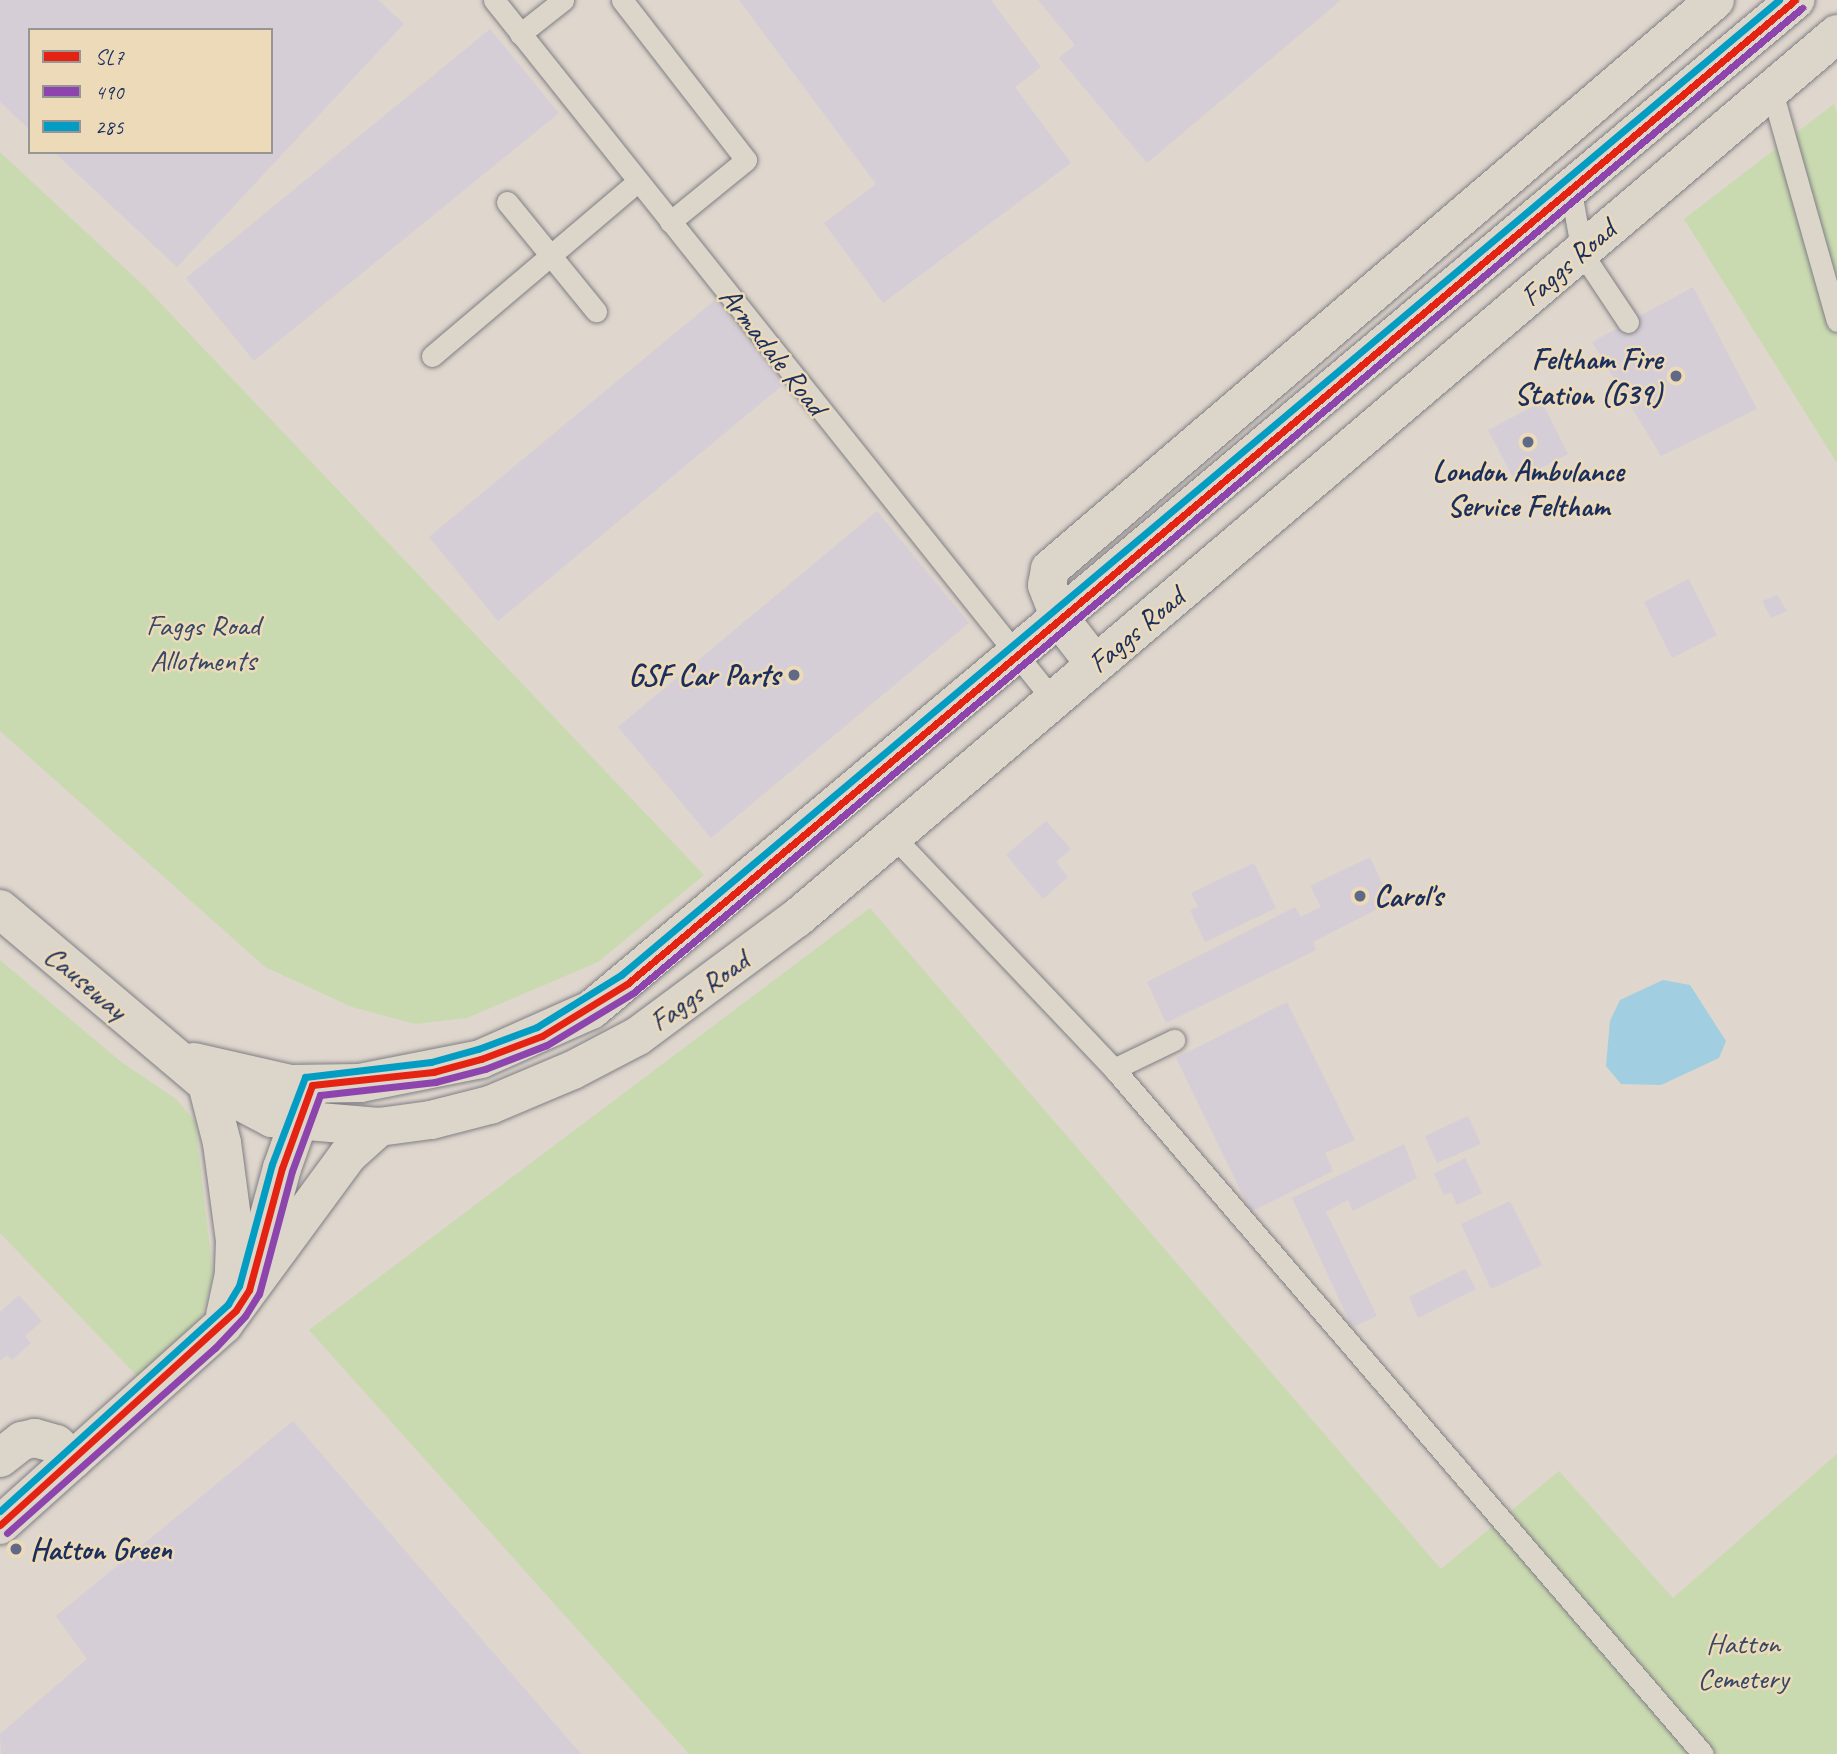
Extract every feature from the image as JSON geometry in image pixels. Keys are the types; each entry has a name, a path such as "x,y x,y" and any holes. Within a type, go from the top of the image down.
{"main road":[{"path":"1095,664 1060,619 1047,585 1050,569 1715,0"},
{"name":"Faggs Road","path":"312,1085 433,1072 481,1059 591,1010 1060,619 1570,186 1795,0"},
{"name":"Faggs Road","path":"379,1127 490,1105 573,1070 638,1036 701,993 1053,700 1837,34"},
{"name":"Causeway","path":"0,909 207,1084 254,1111 297,1122 379,1127"},
{"name":"Causeway","path":"173,1054 241,1076 312,1085"},
{"path":"207,1084 222,1143 235,1240 234,1274 223,1325"},
{"path":"249,1290 297,1122 312,1085"},
{"path":"0,1525 223,1325 348,1155 379,1127"},
{"path":"0,1458 22,1441 35,1438 56,1444 73,1460"}],"lane":[{"name":"Armadale Road","path":"494,0 1014,656 1053,700"},
{"path":"520,34 563,0"},
{"path":"622,0 746,160 670,222"},
{"path":"1771,88 1837,321"},
{"path":"432,356 638,181"},
{"path":"1570,186 1581,253 1628,322"},
{"path":"507,202 596,311"},
{"path":"893,835 1114,1069 1703,1754"},
{"path":"1114,1069 1174,1040"}],"green space":[{"path":"1834,104 1837,113 1837,463 1684,219"},
{"name":"Faggs Road Allotments","path":"0,152 145,287 704,875 598,962 467,1018 415,1024 352,1007 265,967 0,731"},
{"name":"Hatton Cemetery","path":"870,908 1441,1569 1559,1471 1673,1598 1837,1454 1837,1754 689,1754 309,1330"},
{"path":"0,960 120,1061 176,1099 195,1121 213,1275 200,1323 138,1377 0,1233"}],"water":[{"path":"1663,980 1690,985 1726,1041 1719,1058 1661,1085 1621,1084 1606,1066 1610,1021 1620,1000"}],"building":[{"path":"0,0 378,0 404,24 177,267 56,154 273,154 273,28 28,28 28,128 0,102"},
{"path":"739,0 991,0 1041,67 1015,87 1071,163 883,303 824,223 876,184"},
{"path":"1038,0 1341,0 1147,163 1059,58 1075,45"},
{"path":"490,29 559,113 254,361 186,278"},
{"name":"Feltham Fire Station (G39)","path":"1693,287 1757,409 1661,456 1592,342"},
{"path":"715,300 784,384 498,621 429,537"},
{"name":"London Ambulance Service Feltham","path":"1542,402 1568,454 1515,481 1488,430"},
{"name":"GSF Car Parts","path":"877,511 969,623 711,838 618,727"},
{"path":"1689,579 1717,635 1672,658 1644,602"},
{"path":"1777,595 1787,611 1771,618 1762,601"},
{"path":"1046,821 1071,849 1056,862 1068,877 1043,899 1006,855"},
{"path":"1370,857 1391,902 1313,942 1316,950 1166,1023 1147,982 1295,907 1301,917 1321,907 1310,886"},
{"path":"1254,863 1276,908 1205,942 1190,910 1198,907 1191,893"},
{"path":"1287,1002 1355,1140 1325,1153 1333,1171 1251,1212 1176,1058"},
{"path":"1468,1116 1481,1144 1437,1163 1425,1136"},
{"path":"1404,1144 1417,1178 1353,1211 1348,1200 1326,1212 1377,1316 1352,1327 1292,1198"},
{"path":"1465,1158 1482,1193 1457,1205 1451,1192 1444,1195 1434,1174"},
{"path":"1510,1201 1542,1265 1491,1289 1461,1224"},
{"path":"1465,1269 1476,1289 1418,1318 1409,1297"},
{"path":"19,1295 42,1321 25,1336 31,1343 12,1360 7,1355 0,1361 0,1312"},
{"path":"293,1421 581,1754 1,1754 0,1734 87,1659 56,1616"}],"transit line":[{"name":"285","path":"0,1511 228,1304 239,1286 272,1164 305,1077 431,1062 478,1049 537,1027 621,975 1779,0"},
{"name":"SL7","path":"0,1525 236,1310 249,1290 282,1168 312,1085 433,1072 481,1059 542,1036 627,984 1795,0"},
{"name":"490","path":"7,1533 215,1348 245,1316 259,1294 292,1171 320,1095 435,1082 485,1069 547,1045 633,993 1802,8"}],"place":[{"name":"Feltham Fire Station (G39)","path":"1676,376"},
{"name":"London Ambulance Service Feltham","path":"1528,442"},
{"name":"GSF Car Parts","path":"794,675"},
{"name":"Carol's","path":"1360,896"},
{"name":"Hatton Green","path":"16,1549"}]}
